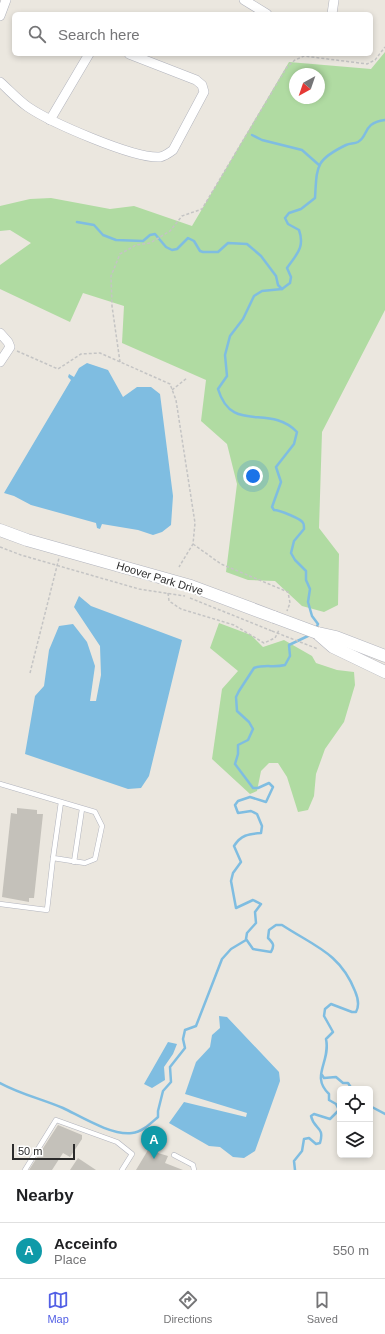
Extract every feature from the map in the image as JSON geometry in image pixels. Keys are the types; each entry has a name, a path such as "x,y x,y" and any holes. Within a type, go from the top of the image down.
{"street":[{"path":"0,16 6,0"},
{"path":"244,0 264,12"},
{"path":"332,12 334,0"},
{"path":"50,120 88,56"},
{"path":"0,82 28,106 50,120 119,148 159,157 168,155 173,150 204,92 202,85 196,80 134,56"},
{"path":"0,334 8,342 10,347 0,362"},
{"name":"Hoover Park Drive","path":"0,530 61,550 191,586 317,633 336,637 385,656"},
{"name":"Hoover Park Drive","path":"317,633 333,647 385,672"}],"lane":[{"path":"0,784 95,812 102,826 95,859 85,863 53,858"},
{"path":"0,904 46,910 61,802"},
{"path":"74,862 82,809"},
{"path":"25,1170 56,1120 117,1142 132,1154 122,1170"},
{"path":"174,1155 193,1167 189,1170"}],"path":[{"path":"120,362 112,306 111,276 120,254 136,245 153,241 170,231 182,216 202,209 287,67 295,60 304,56 367,64 375,60 385,47"},
{"path":"10,347 22,354 58,368 81,354 100,353 170,384 176,400 195,523 192,544 179,567"},
{"path":"172,390 187,378"},
{"path":"0,547 57,566 139,589 186,596 318,649"},
{"path":"30,673 61,550"}],"green space":[{"path":"385,52 385,310 322,432 319,528 339,554 338,605 324,612 302,606 275,581 248,580 226,572 237,484 227,444 201,421 206,380 122,343 124,306 83,293 70,322 0,289 0,265 31,243 10,230 0,231 0,206 30,199 51,198 110,209 134,206 192,226 289,62 371,69"},
{"path":"219,623 251,635 263,647 284,640 312,656 316,663 337,670 354,672 355,685 344,722 325,749 316,774 314,796 308,810 298,812 287,777 278,763 269,763 261,771 257,791 250,794 212,759 222,689 238,671 210,648"}],"water":[{"path":"87,363 108,370 123,397 137,387 151,387 160,394 173,496 171,525 162,532 153,535 138,530 102,524 100,529 97,528 96,523 31,505 14,496 4,493 71,380 68,377 69,374 74,377 79,368"},
{"path":"79,596 91,606 182,640 149,776 141,788 128,789 25,754 35,696 44,686 49,650 59,626 73,624 87,642 95,666 90,701 96,701 101,675 100,646 74,607"},
{"path":"219,1016 227,1017 279,1072 280,1081 255,1151 244,1158 233,1157 220,1147 209,1146 169,1123 184,1102 246,1117 247,1113 185,1094 196,1062 210,1047 212,1035 220,1028"},
{"path":"168,1042 177,1044 173,1054 164,1067 165,1080 152,1088 144,1084"}],"building":[{"path":"17,808 37,810 37,814 43,814 34,898 29,898 29,902 2,897 11,813 17,814"},
{"path":"58,1125 82,1135 82,1139 70,1157 63,1153 52,1170 29,1170"},
{"path":"148,1150 168,1156 165,1163 183,1170 136,1170"},
{"path":"78,1158 96,1170 70,1170"}],"waterway":[{"path":"316,628 318,624 312,616 308,602 310,589 306,580 306,571 295,560 291,553 294,541 304,529 304,524 299,519 274,510 272,507 281,482 276,467 294,444 297,432 286,424 275,420 242,415 232,411 224,403 218,389 227,376 225,355 230,336 243,319 254,296 262,291 282,289 290,283 291,277 287,268 299,250 301,236 299,230 288,224 285,218 289,213 301,209 315,198 316,178 318,171 323,160 328,155 346,145 358,142 364,136 369,127 385,120"},
{"path":"252,135 262,140 302,150 319,165"},
{"path":"77,222 94,225 103,235 116,240 143,241 150,235 155,234 166,247 172,250 177,249 188,238 194,241 200,251 203,252 218,252 228,243 247,244 261,256 276,276 278,285 282,289"},
{"path":"295,1170 294,1161 302,1151 304,1139 309,1138 316,1144 320,1143 321,1134 314,1124 311,1116 314,1114 330,1119 339,1110 336,1104 329,1100 329,1094 321,1081 322,1068 327,1047 326,1039 333,1032 324,1016 325,1009 331,1004 352,1012 356,1012 358,1002 349,978 334,959 315,945 282,925 276,925 269,930 268,938 273,946 271,952 253,949 246,939 247,933 256,923 255,912 261,904 253,900 236,908 231,881 233,873 241,862 234,846 242,837 261,833 262,826 257,814 251,811 238,813 235,805 238,801 250,797 266,802 273,787 269,783 258,788 253,788 235,764 238,754 238,745 248,740 253,729 249,722 237,711 236,697 254,668 262,666 285,665 290,656 289,645 310,635"},
{"path":"0,1083 63,1108 106,1129 124,1133 132,1133 143,1129 158,1117 163,1091 171,1082 170,1067 185,1048 183,1039 185,1030 196,1026 222,959 231,949 246,940"},
{"path":"322,1075 324,1078 336,1077 343,1083 348,1083 350,1086"},
{"path":"373,1108 385,1114"}],"place":[{"name":"Acceinfo","path":"154,1159"}]}
